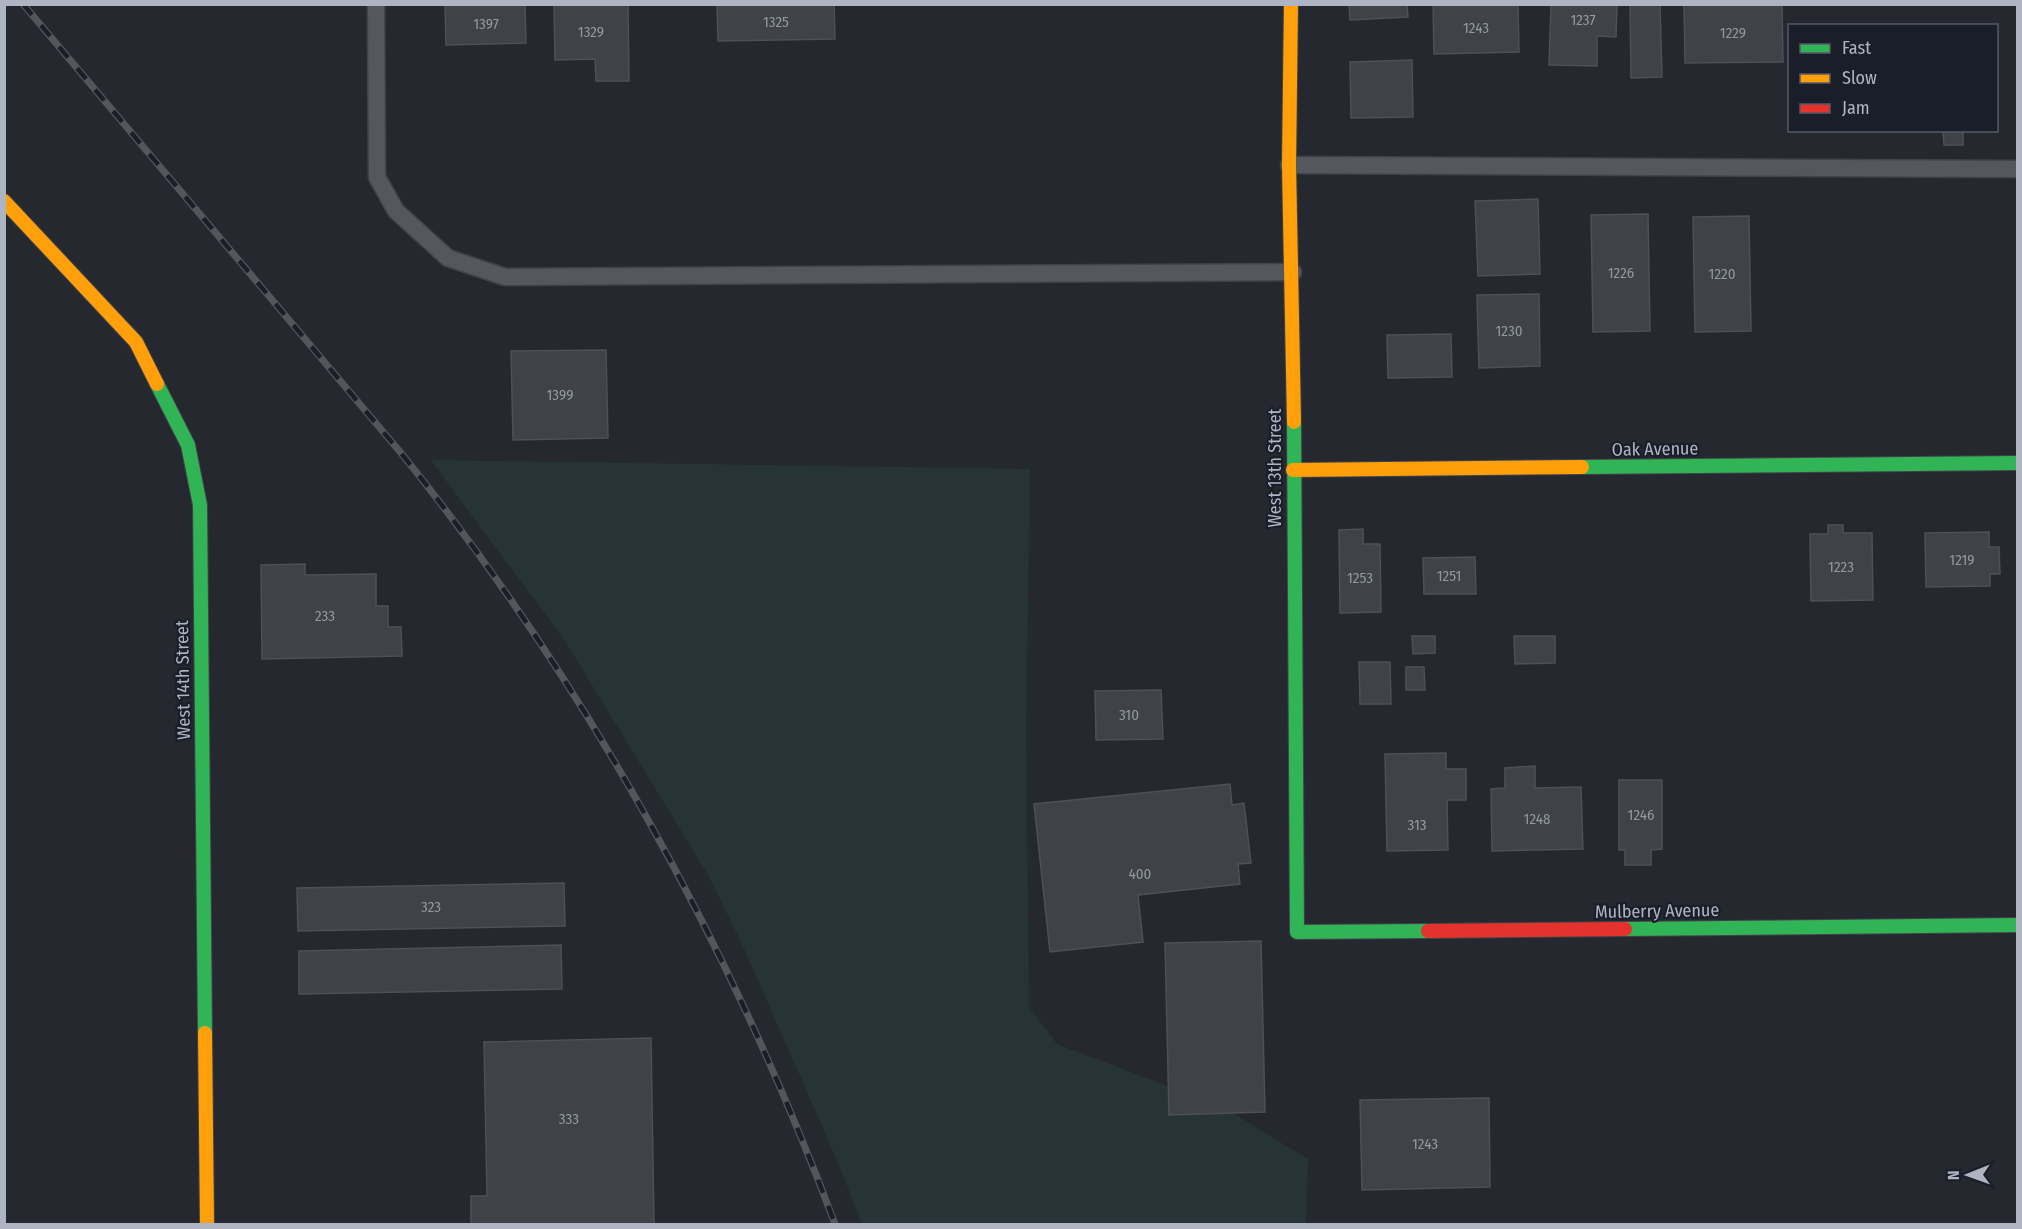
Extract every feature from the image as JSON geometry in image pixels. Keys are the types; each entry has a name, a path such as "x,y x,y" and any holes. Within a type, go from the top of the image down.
{"street":[{"name":"West 13th Street","path":"1291,4 1289,165 1293,272 1297,932"},
{"name":"West 14th Street","path":"4,201 136,342 188,445 200,504 207,1224"},
{"name":"Oak Avenue","path":"1293,470 2018,463"},
{"name":"Mulberry Avenue","path":"1297,932 2018,925"}],"lane":[{"path":"376,4 377,177 396,211 448,258 505,277 1293,272"},
{"path":"1289,165 2018,169"}],"shaded area":[{"path":"431,460 1030,469 1026,729 1029,1007 1057,1044 1223,1107 1308,1159 1306,1224 862,1224 837,1160 742,944 707,873 565,641"}],"building":[{"path":"445,4 525,4 526,43 446,45"},
{"path":"554,4 628,4 629,81 596,81 595,59 555,60"},
{"path":"717,4 834,4 835,39 718,41"},
{"path":"1349,4 1407,4 1408,17 1350,20"},
{"path":"1433,4 1518,4 1519,52 1434,54"},
{"path":"1551,4 1617,4 1616,37 1597,36 1597,66 1549,65"},
{"path":"1630,4 1660,4 1662,77 1631,78"},
{"path":"1684,4 1782,4 1783,62 1685,63"},
{"path":"1412,60 1413,117 1351,118 1350,62"},
{"path":"1943,132 1963,132 1963,145 1944,145"},
{"path":"1538,199 1540,274 1478,276 1475,201"},
{"path":"1648,214 1650,331 1593,332 1591,215"},
{"path":"1749,216 1751,331 1695,332 1693,217"},
{"path":"1539,294 1540,366 1479,368 1477,295"},
{"path":"1451,334 1452,377 1388,378 1387,335"},
{"path":"606,350 608,438 513,440 511,351"},
{"path":"1828,525 1843,525 1843,533 1872,533 1873,600 1811,601 1810,534 1828,534"},
{"path":"1363,529 1363,544 1380,544 1381,612 1340,613 1339,530"},
{"path":"1989,532 1989,547 1999,547 2000,574 1990,574 1990,586 1926,587 1925,533"},
{"path":"1475,557 1476,594 1424,594 1423,558"},
{"path":"305,564 305,575 376,574 376,606 388,606 388,627 401,627 402,656 262,659 261,565"},
{"path":"1412,636 1435,636 1435,653 1413,654"},
{"path":"1514,636 1555,636 1555,663 1515,664"},
{"path":"1359,662 1390,662 1391,704 1360,704"},
{"path":"1406,667 1424,667 1425,690 1406,690"},
{"path":"1161,690 1163,739 1096,740 1095,691"},
{"path":"1446,753 1446,769 1466,769 1466,800 1447,800 1448,850 1387,851 1385,754"},
{"path":"1535,766 1535,788 1581,787 1583,849 1492,851 1491,789 1505,788 1505,768"},
{"path":"1619,780 1662,780 1662,849 1651,850 1651,865 1625,865 1625,850 1619,850"},
{"path":"1230,784 1232,805 1244,803 1251,863 1238,864 1240,884 1138,895 1143,942 1050,952 1034,804"},
{"path":"564,883 565,926 298,931 297,888"},
{"path":"1261,941 1265,1112 1169,1115 1165,943"},
{"path":"561,945 562,989 299,994 299,951"},
{"path":"651,1038 654,1224 471,1224 471,1196 487,1196 484,1042"},
{"path":"1489,1098 1490,1187 1362,1190 1360,1100"}],"railway":[{"path":"23,4 401,453 469,541 532,631 592,725 649,821 701,920 750,1020 835,1224"}],"traffic: fast":[{"path":"157,384 188,445 200,505 205,1033"},
{"path":"1294,422 1297,932 1428,931"},
{"path":"1582,467 2018,463"},
{"path":"1625,929 2018,925"}],"traffic: slow":[{"path":"1291,4 1289,165 1294,422"},
{"path":"4,201 136,342 157,384"},
{"path":"1293,470 1582,467"},
{"path":"205,1033 207,1224"}],"traffic: jam":[{"path":"1428,931 1625,929"}]}
